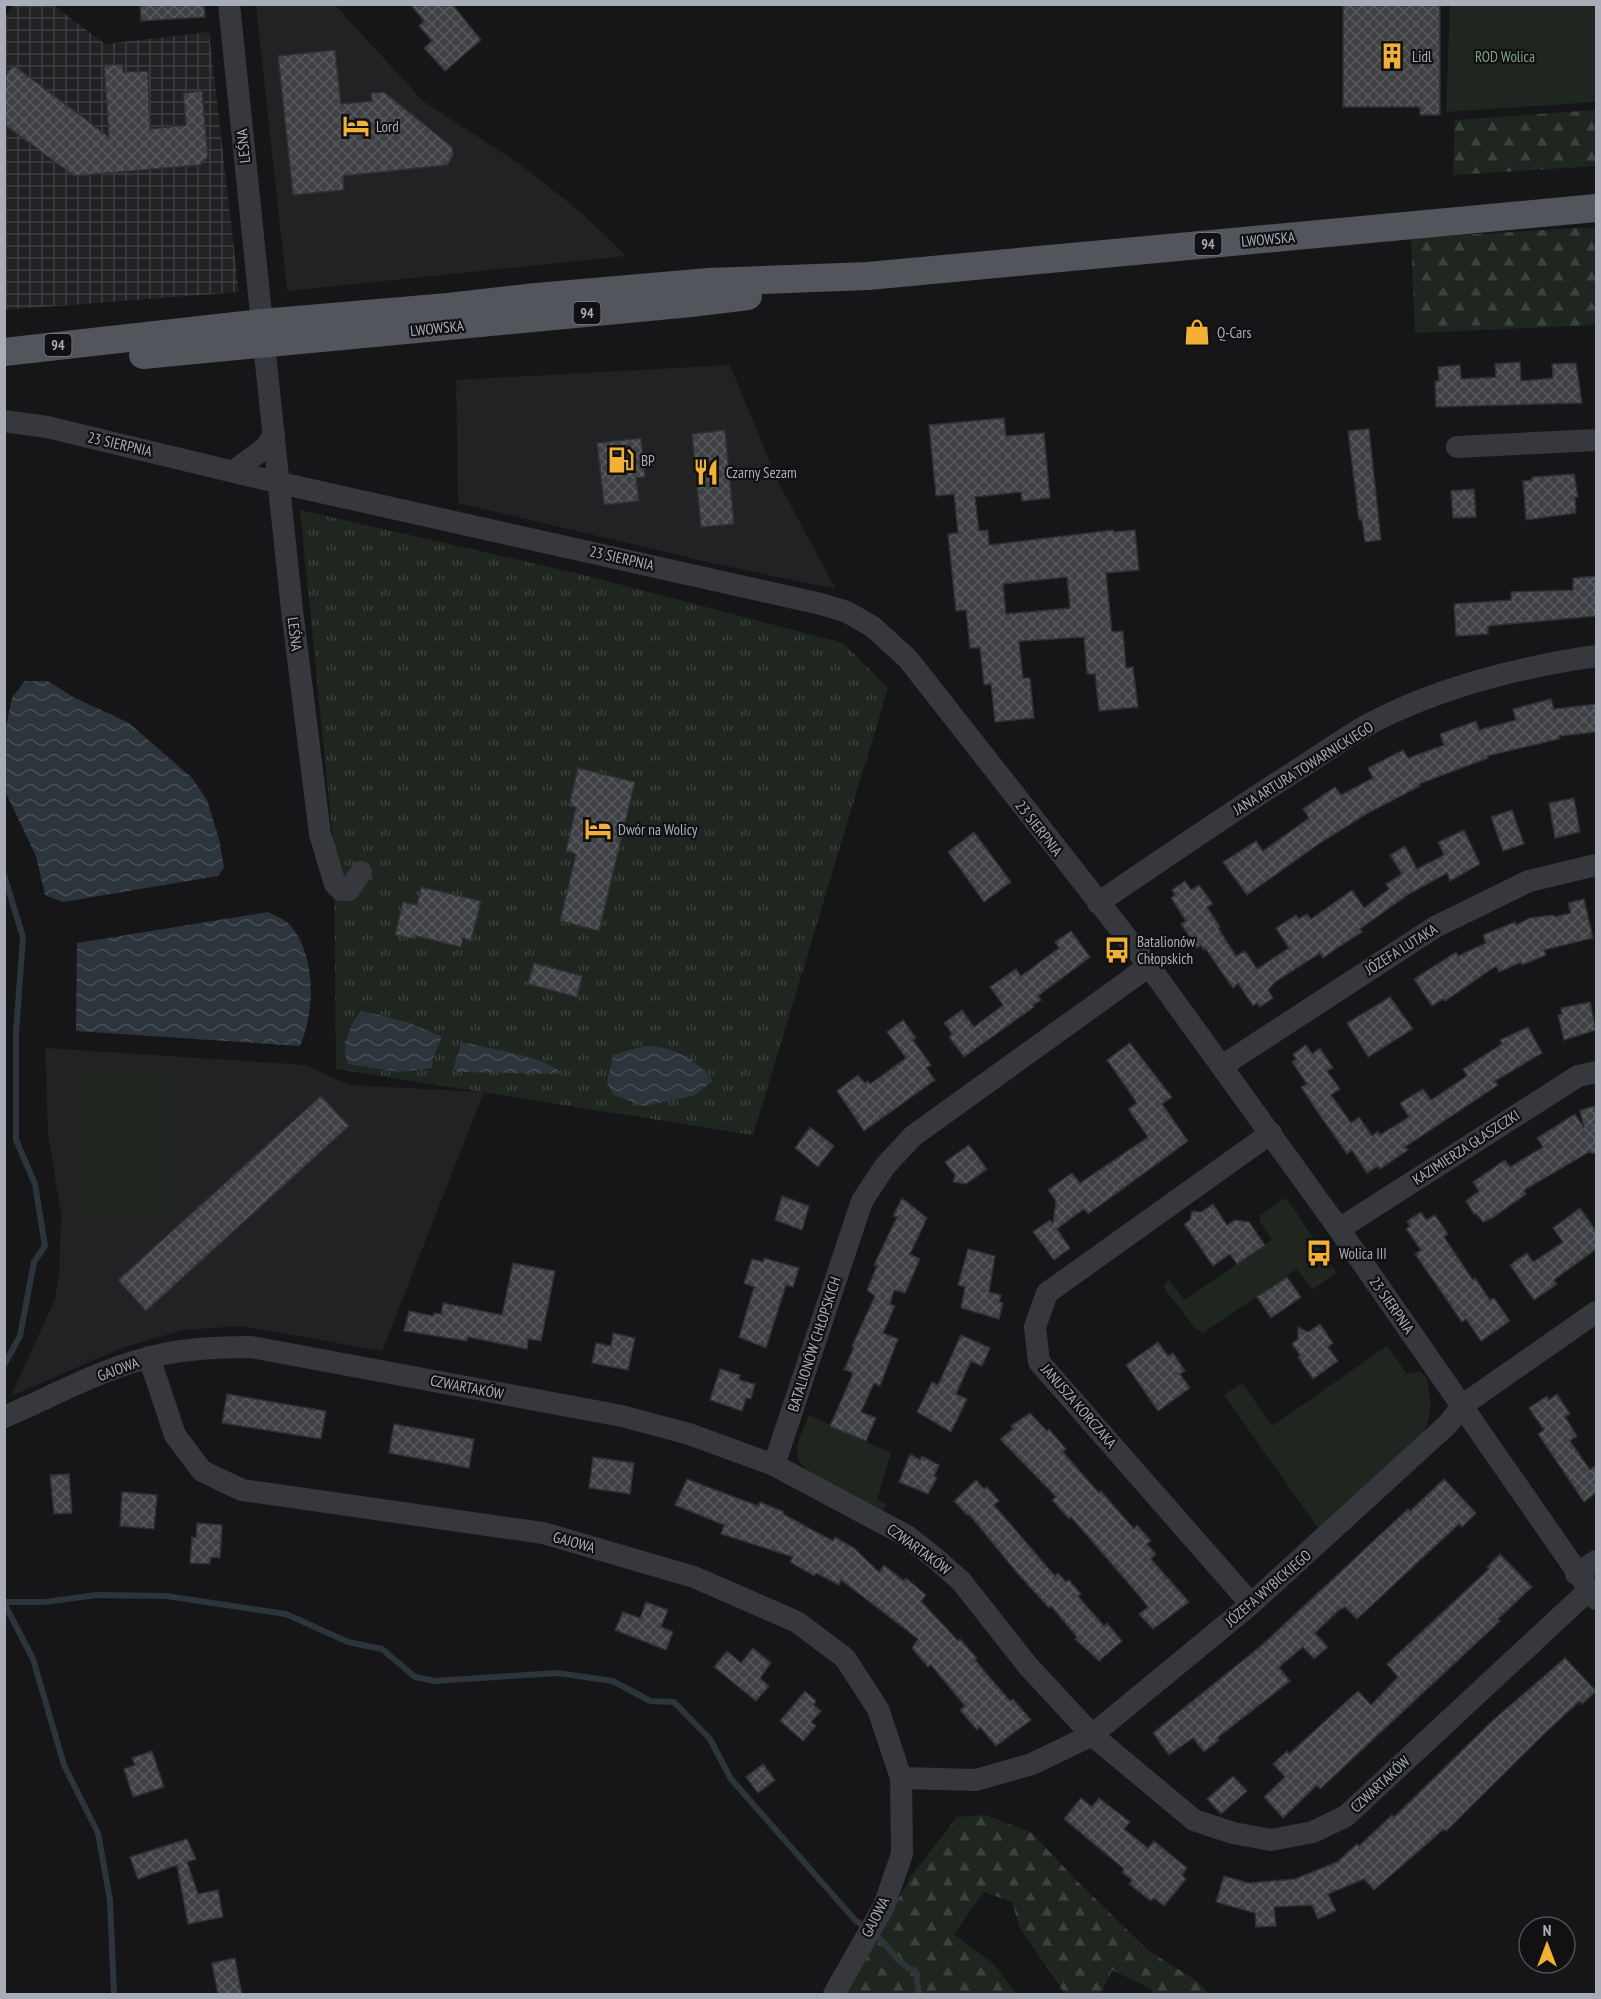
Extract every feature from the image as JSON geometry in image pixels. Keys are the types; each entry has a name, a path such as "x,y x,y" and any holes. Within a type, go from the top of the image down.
{"main road":[{"name":"LWOWSKA","path":"6,353 90,359 263,334 709,282 868,276 1596,208"}],"street":[{"name":"LEŚNA","path":"229,4 292,610 320,834 335,884 341,890 349,890 361,872"},
{"name":"23 SIERPNIA","path":"4,421 46,428 280,483 718,579 847,612 873,627 908,659 1149,966 1339,1229 1587,1587"},
{"path":"234,471 266,447 274,434"},
{"path":"1457,447 1596,440"},
{"name":"JANA ARTURA TOWARNICKIEGO","path":"1098,903 1231,812 1371,723 1432,697 1491,678 1550,663 1596,656"},
{"name":"JÓZEFA LUTAKA","path":"1222,1066 1435,927 1529,880 1596,865"},
{"name":"BATALIONÓW CHŁOPSKICH","path":"774,1465 862,1201 885,1166 913,1136 1149,966"},
{"name":"KAZIMIERZA GŁASZCZKI","path":"1339,1229 1578,1076 1596,1072"},
{"name":"JANUSZA KORCZAKA","path":"1251,1604 1040,1362 1035,1328 1047,1293 1271,1133"},
{"name":"JÓZEFA WYBICKIEGO","path":"901,1778 976,1780 1032,1764 1092,1735 1251,1604 1447,1425 1463,1405 1596,1312"},
{"name":"CZWARTAKÓW","path":"149,1357 189,1349 251,1347 622,1416 689,1434 774,1465 907,1536 935,1558 961,1581 1028,1666 1092,1735 1194,1820 1233,1833 1271,1840 1313,1832 1346,1816 1587,1587"},
{"name":"GAJOWA","path":"4,1417 92,1378 149,1357 175,1436 202,1471 242,1490 543,1533 694,1577 797,1622 845,1658 878,1709 901,1778 902,1854 884,1906 834,1995"},
{"path":"1587,1587 1596,1561"}],"shaded area":[{"path":"14,5 53,5 105,44 209,32 239,292 5,310 4,18"},
{"path":"256,5 335,5 423,101 521,165 583,214 626,256 287,291"},
{"path":"730,365 778,482 836,589 720,565 458,503 456,380"},
{"path":"45,1048 306,1065 349,1085 484,1092 382,1351 242,1326 184,1330 122,1348 11,1396 55,1299 59,1275 61,1214 48,1134"}],"green space":[{"name":"ROD Wolica","path":"1450,5 1596,5 1596,102 1446,112"},
{"path":"1596,110 1596,166 1453,175 1455,120"},
{"path":"1596,227 1596,325 1415,333 1411,238"},
{"path":"300,510 584,575 843,643 888,688 753,1135 336,1069 334,851"},
{"path":"77,1071 172,1071 172,1220 76,1220"},
{"path":"1287,1199 1337,1273 1312,1290 1297,1269 1203,1333 1196,1329 1164,1287 1169,1279 1184,1300 1265,1245 1272,1239 1260,1221 1260,1215"},
{"path":"1387,1346 1407,1374 1419,1371 1426,1377 1430,1404 1427,1425 1424,1432 1318,1528 1224,1395 1242,1383 1272,1426"},
{"path":"809,1415 891,1453 877,1499 887,1505 883,1510 802,1473 805,1467 800,1462 797,1449"},
{"path":"986,1815 1032,1833 1077,1881 1149,1951 1197,1981 1209,1994 1150,1994 1153,1990 1112,1970 1101,1994 1065,1994 1020,1928 1012,1902 984,1892 954,1934 994,1964 1016,1994 846,1994 911,1876 957,1817"}],"water":[{"path":"25,681 48,681 73,697 129,723 192,778 207,800 219,839 224,868 218,876 63,902 45,895 36,856 5,791 5,732 12,698"},
{"path":"268,912 289,924 305,951 309,967 311,983 309,1016 300,1046 76,1031 77,943"},
{"path":"362,1011 407,1022 442,1037 433,1058 432,1068 400,1072 348,1064 346,1043 353,1022"},
{"path":"467,1043 530,1057 564,1074 459,1072 453,1069 461,1044"},
{"path":"644,1046 664,1048 683,1055 699,1066 713,1081 693,1096 644,1106 614,1095 607,1083 613,1055"}],"building":[{"path":"140,4 204,4 205,17 141,21"},
{"path":"410,4 452,4 481,40 445,71 424,48 432,41 419,26 424,21"},
{"name":"Lidl","path":"1343,4 1440,4 1440,115 1420,115 1420,107 1343,107"},
{"name":"Lord","path":"335,50 341,104 372,101 371,93 384,92 452,147 453,156 447,165 343,176 344,190 293,195 278,56"},
{"path":"123,64 123,72 148,71 150,129 186,125 183,93 202,91 208,157 200,165 74,176 4,124 4,77 13,65 109,137 104,65"},
{"path":"1520,362 1521,381 1553,378 1552,364 1576,363 1582,403 1436,407 1435,381 1439,381 1438,367 1460,365 1461,379 1496,377 1495,364"},
{"path":"1004,418 1006,436 1044,433 1050,498 1022,501 1021,492 975,497 979,531 988,530 989,545 1113,530 1114,532 1135,530 1139,570 1106,573 1112,632 1123,631 1126,668 1133,667 1138,707 1099,711 1095,674 1087,674 1084,637 1023,641 1019,642 1023,678 1030,678 1034,718 995,722 991,684 984,685 980,648 970,648 966,610 956,611 948,534 958,533 954,494 936,496 929,425","holes":["1067,577 1070,608 1006,614 1003,584"]},
{"path":"1369,429 1381,540 1365,542 1362,520 1359,520 1348,431"},
{"path":"725,430 734,524 701,527 692,434"},
{"name":"BP","path":"641,438 645,477 636,478 639,501 604,505 597,443"},
{"path":"1574,474 1578,497 1575,497 1576,513 1526,520 1523,481 1532,480 1532,477"},
{"path":"1474,489 1476,517 1453,518 1451,491"},
{"path":"1596,576 1596,616 1488,626 1488,634 1456,636 1454,604 1511,600 1511,592 1573,590 1573,578"},
{"path":"1551,699 1554,709 1596,704 1596,732 1559,736 1559,739 1487,756 1488,758 1419,784 1420,786 1368,813 1320,843 1247,895 1223,862 1256,841 1263,851 1309,818 1303,809 1335,787 1341,795 1373,778 1368,768 1403,750 1408,758 1444,745 1440,734 1476,721 1479,730 1516,720 1513,709"},
{"name":"Dwór na Wolicy","path":"578,768 635,782 599,931 560,921 576,854 566,851 576,807 569,806"},
{"path":"1574,798 1580,832 1555,838 1549,803"},
{"path":"1512,810 1524,844 1503,851 1491,817"},
{"path":"1464,830 1480,864 1450,881 1447,873 1409,894 1360,929 1362,932 1323,958 1320,953 1275,982 1268,990 1273,998 1260,1007 1257,1003 1253,1006 1238,983 1233,988 1205,948 1204,950 1201,945 1197,948 1181,924 1186,921 1171,898 1175,895 1172,890 1185,881 1191,890 1199,885 1213,904 1207,907 1236,956 1245,951 1257,969 1289,948 1276,928 1296,915 1299,919 1307,914 1311,919 1352,890 1364,908 1389,889 1386,884 1402,874 1390,855 1405,846 1417,869 1444,855 1438,842"},
{"path":"974,832 1011,882 984,902 948,852"},
{"path":"421,887 481,901 471,941 463,938 461,947 416,936 415,939 395,935 403,902 417,905"},
{"path":"1584,899 1593,938 1544,950 1546,955 1522,965 1521,962 1499,972 1496,966 1445,1001 1443,999 1432,1006 1414,979 1456,952 1458,956 1486,943 1483,935 1515,922 1516,925 1530,918 1553,915 1554,917 1571,913 1568,903"},
{"path":"1071,931 1090,957 1038,996 1041,1000 1033,1005 1034,1007 964,1057 949,1037 952,1034 944,1023 962,1010 974,1027 1003,1005 990,987 1016,969 1021,976 1059,948 1055,942"},
{"path":"534,963 582,976 577,997 528,984"},
{"path":"1390,997 1413,1029 1368,1057 1347,1023"},
{"path":"1590,1002 1596,1030 1564,1040 1558,1015 1562,1014 1561,1008"},
{"path":"903,1020 916,1038 913,1040 931,1065 926,1068 935,1080 864,1131 837,1091 858,1075 865,1083 868,1081 870,1084 906,1058 887,1032"},
{"path":"1528,1027 1542,1053 1495,1081 1498,1085 1405,1147 1408,1150 1380,1169 1378,1166 1367,1173 1352,1150 1347,1154 1317,1111 1301,1087 1307,1084 1292,1062 1296,1059 1293,1054 1306,1045 1312,1054 1320,1048 1333,1068 1327,1071 1340,1089 1331,1095 1351,1123 1359,1117 1372,1136 1378,1131 1380,1135 1409,1117 1400,1103 1423,1089 1431,1100 1467,1076 1463,1069 1502,1044 1500,1040"},
{"path":"1130,1043 1172,1097 1162,1104 1188,1141 1088,1214 1084,1209 1057,1229 1070,1248 1054,1260 1033,1232 1050,1220 1053,1223 1056,1201 1048,1190 1072,1173 1080,1183 1148,1137 1128,1109 1137,1103 1107,1060"},
{"path":"321,1096 349,1126 146,1311 118,1280"},
{"path":"1596,1106 1596,1154 1589,1152 1524,1190 1526,1194 1492,1218 1483,1222 1476,1213 1474,1214 1466,1201 1479,1191 1473,1182 1505,1160 1510,1167 1543,1147 1537,1138 1575,1114 1584,1128 1580,1110"},
{"path":"810,1127 834,1146 818,1167 795,1148"},
{"path":"969,1145 987,1169 966,1184 953,1182 955,1175 945,1162"},
{"path":"782,1196 809,1206 802,1230 775,1220"},
{"path":"902,1198 927,1218 910,1254 920,1259 905,1293 894,1290 890,1304 895,1306 883,1333 898,1339 880,1386 874,1383 861,1412 876,1418 866,1441 830,1426 852,1376 852,1372 844,1370 854,1347 852,1346 875,1296 867,1290 877,1266 874,1265 897,1217 893,1216"},
{"path":"1213,1204 1227,1225 1235,1220 1249,1222 1265,1245 1237,1264 1230,1254 1213,1266 1184,1224 1190,1220 1192,1211 1201,1212"},
{"path":"1580,1208 1596,1231 1596,1249 1554,1280 1557,1284 1534,1300 1510,1265 1527,1253 1533,1262 1563,1242 1553,1228"},
{"path":"1421,1212 1426,1220 1435,1215 1448,1234 1444,1237 1473,1280 1475,1278 1490,1300 1494,1298 1510,1321 1481,1341 1466,1319 1462,1322 1415,1254 1421,1250 1406,1229 1410,1226 1407,1221"},
{"path":"968,1249 995,1256 989,1292 1001,1295 999,1302 1003,1303 999,1319 961,1308 965,1287 958,1285"},
{"path":"764,1258 799,1268 793,1287 786,1285 766,1348 739,1337 754,1287 744,1283 752,1259 763,1262"},
{"path":"513,1263 555,1271 541,1341 528,1339 527,1349 468,1337 467,1341 404,1331 409,1311 433,1316 434,1313 441,1314 443,1303 502,1315"},
{"path":"1287,1277 1301,1297 1271,1318 1257,1297"},
{"path":"1320,1324 1333,1343 1328,1347 1338,1361 1313,1379 1292,1344 1298,1339 1298,1327 1308,1332"},
{"path":"613,1333 635,1338 628,1370 592,1363 596,1343 611,1346"},
{"path":"961,1335 990,1348 982,1366 971,1361 956,1394 967,1399 951,1432 917,1412 932,1382 938,1385"},
{"path":"1158,1342 1168,1356 1173,1353 1185,1371 1180,1374 1190,1388 1158,1411 1126,1365"},
{"path":"720,1369 740,1375 739,1380 755,1384 751,1399 746,1398 742,1411 710,1400"},
{"path":"227,1394 326,1411 321,1439 222,1423"},
{"path":"1557,1394 1570,1414 1565,1417 1577,1436 1570,1441 1590,1470 1596,1465 1596,1493 1584,1502 1538,1434 1544,1430 1529,1408 1547,1396 1549,1400"},
{"path":"1030,1413 1047,1431 1049,1429 1066,1449 1063,1452 1099,1493 1101,1491 1134,1529 1137,1525 1151,1541 1147,1544 1156,1554 1151,1559 1189,1602 1153,1629 1139,1614 1148,1607 1142,1599 1071,1517 1069,1519 1052,1500 1056,1497 1000,1439 1013,1429 1011,1426"},
{"path":"394,1424 474,1439 469,1468 389,1453"},
{"path":"910,1454 920,1460 922,1456 939,1465 934,1476 937,1478 928,1494 899,1482"},
{"path":"593,1457 634,1463 630,1494 589,1488"},
{"path":"69,1474 72,1513 54,1514 50,1475"},
{"path":"687,1479 758,1506 760,1502 784,1512 783,1514 833,1541 835,1537 854,1548 879,1572 884,1565 904,1581 906,1578 926,1595 921,1601 958,1641 960,1639 1010,1701 1013,1699 1031,1720 996,1746 980,1727 977,1730 960,1710 965,1706 931,1665 928,1667 912,1648 918,1639 841,1580 839,1585 816,1573 814,1576 790,1562 793,1557 721,1534 724,1525 675,1505"},
{"path":"1444,1479 1476,1513 1462,1527 1459,1524 1357,1619 1345,1607 1339,1610 1315,1633 1328,1647 1314,1659 1303,1647 1279,1667 1290,1681 1217,1738 1219,1740 1204,1752 1193,1738 1169,1755 1153,1733 1262,1645 1408,1509 1410,1511"},
{"path":"976,1480 984,1489 987,1487 999,1501 994,1505 1055,1576 1058,1573 1066,1582 1069,1580 1081,1594 1078,1596 1104,1626 1107,1623 1122,1641 1099,1661 1075,1639 1077,1637 1051,1606 1049,1608 969,1514 967,1515 954,1501"},
{"path":"122,1492 157,1495 154,1529 120,1526"},
{"path":"197,1523 222,1525 220,1558 211,1557 210,1564 190,1563 192,1537 196,1538"},
{"path":"1500,1554 1532,1587 1498,1619 1500,1621 1320,1789 1317,1785 1283,1818 1264,1797 1285,1777 1273,1764 1287,1751 1289,1754 1358,1691 1371,1705 1398,1677 1387,1664 1489,1569 1487,1567"},
{"path":"646,1602 668,1610 661,1627 673,1632 666,1650 615,1630 623,1612 640,1618"},
{"path":"753,1648 771,1663 760,1678 769,1686 756,1701 714,1667 727,1651 741,1663"},
{"path":"1565,1658 1596,1691 1582,1704 1580,1701 1545,1733 1446,1831 1444,1829 1374,1890 1364,1879 1328,1894 1336,1911 1318,1919 1312,1905 1274,1907 1276,1926 1256,1927 1255,1913 1216,1902 1224,1876 1248,1883 1295,1879 1337,1862 1357,1844 1359,1846 1392,1815 1394,1817 1491,1722"},
{"path":"805,1691 816,1701 814,1705 821,1711 811,1722 816,1726 803,1741 780,1721"},
{"path":"152,1751 164,1787 133,1797 124,1769 135,1765 132,1758"},
{"path":"763,1764 775,1780 758,1793 746,1777"},
{"path":"1233,1776 1247,1791 1221,1814 1207,1799"},
{"path":"1081,1798 1092,1807 1099,1798 1130,1822 1124,1829 1148,1848 1154,1841 1187,1868 1182,1875 1186,1879 1164,1906 1154,1898 1151,1901 1129,1884 1132,1880 1122,1872 1124,1869 1064,1819"},
{"path":"187,1839 196,1859 187,1862 198,1894 218,1890 223,1917 188,1924 177,1865 138,1879 130,1857"},
{"path":"235,1958 242,1995 218,1995 212,1963"}],"waterway":[{"path":"4,875 23,937 16,1033 16,1140 35,1184 45,1246 34,1262 20,1336 4,1365"},
{"path":"4,1602 45,1602 96,1595 166,1596 286,1614 348,1642 382,1649 415,1677 435,1681 557,1673 613,1681 650,1701 674,1702 710,1739 731,1779 855,1920 866,1928"},
{"path":"4,1603 33,1659 64,1765 98,1833 110,1900 114,1994"},
{"path":"874,1934 899,1960 916,1972 919,1994"}],"place":[{"name":"Lidl","path":"1392,56"},
{"name":"Lord","path":"356,126"},
{"name":"Q-Cars","path":"1197,332"},
{"name":"BP","path":"621,460"},
{"name":"Czarny Sezam","path":"706,472"},
{"name":"Dwór na Wolicy","path":"598,829"},
{"name":"Batalionów Chłopskich","path":"1117,950"},
{"name":"Wolica III","path":"1319,1253"}]}
